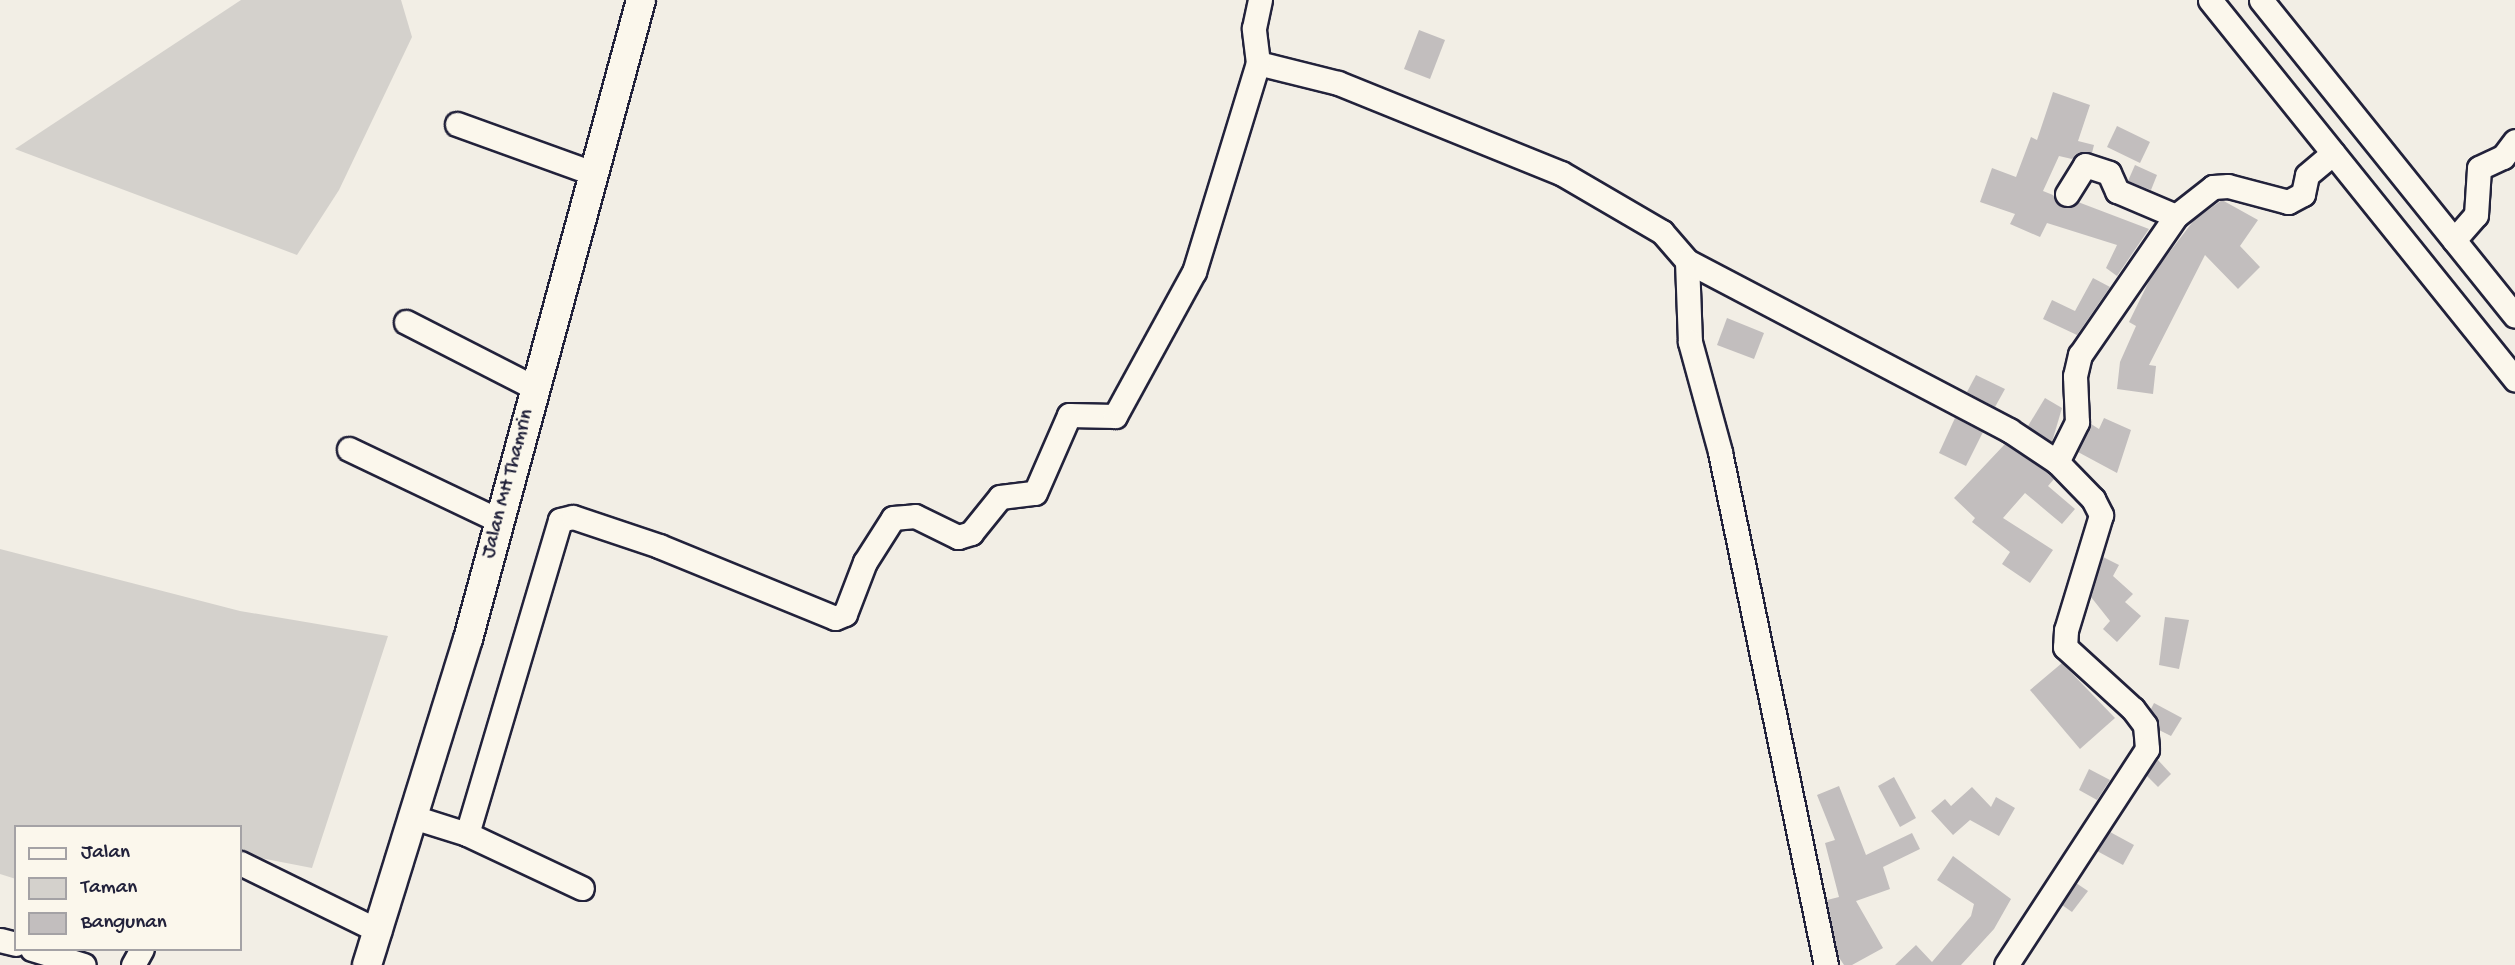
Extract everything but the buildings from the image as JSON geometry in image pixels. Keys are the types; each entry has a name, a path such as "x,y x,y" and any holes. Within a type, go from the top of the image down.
{"street":[{"name":"Jalan MH Thamrin","path":"367,965 500,521 592,173 641,0"},
{"path":"467,834 560,520 573,517 659,546 835,618 845,614 866,562 893,518 915,516 958,537 971,533 1000,497 1035,493 1069,415 1115,416 1194,272 1258,63 1254,28 1261,0"},
{"path":"2210,0 2515,380"},
{"path":"2261,0 2515,316"},
{"path":"2276,82 2307,58"},
{"path":"1258,63 1338,83 1561,173 1662,232 1687,261 1954,400 2057,462 2093,499 2101,515 2066,630 2066,647 2133,709 2145,725 2147,749 2006,965"},
{"path":"457,124 592,173"},
{"path":"2454,240 2476,215 2479,168 2503,157 2515,141"},
{"path":"2057,462 2077,422 2075,376 2080,355 2176,216 2213,187 2228,186 2288,202 2303,194 2307,175 2333,153"},
{"path":"2067,194 2085,165 2109,173 2117,191 2176,216"},
{"path":"1687,261 1690,342 1720,452 1826,965"},
{"path":"406,322 535,388"},
{"path":"349,449 500,521"},
{"path":"413,817 467,834 582,888"},
{"path":"242,864 379,931"},
{"path":"38,951 84,965"}],"green space":[{"path":"241,0 401,0 412,37 339,190 297,255 15,149"},
{"path":"0,549 240,611 388,636 312,868 242,854 242,825 14,825 14,878 0,874"}]}
